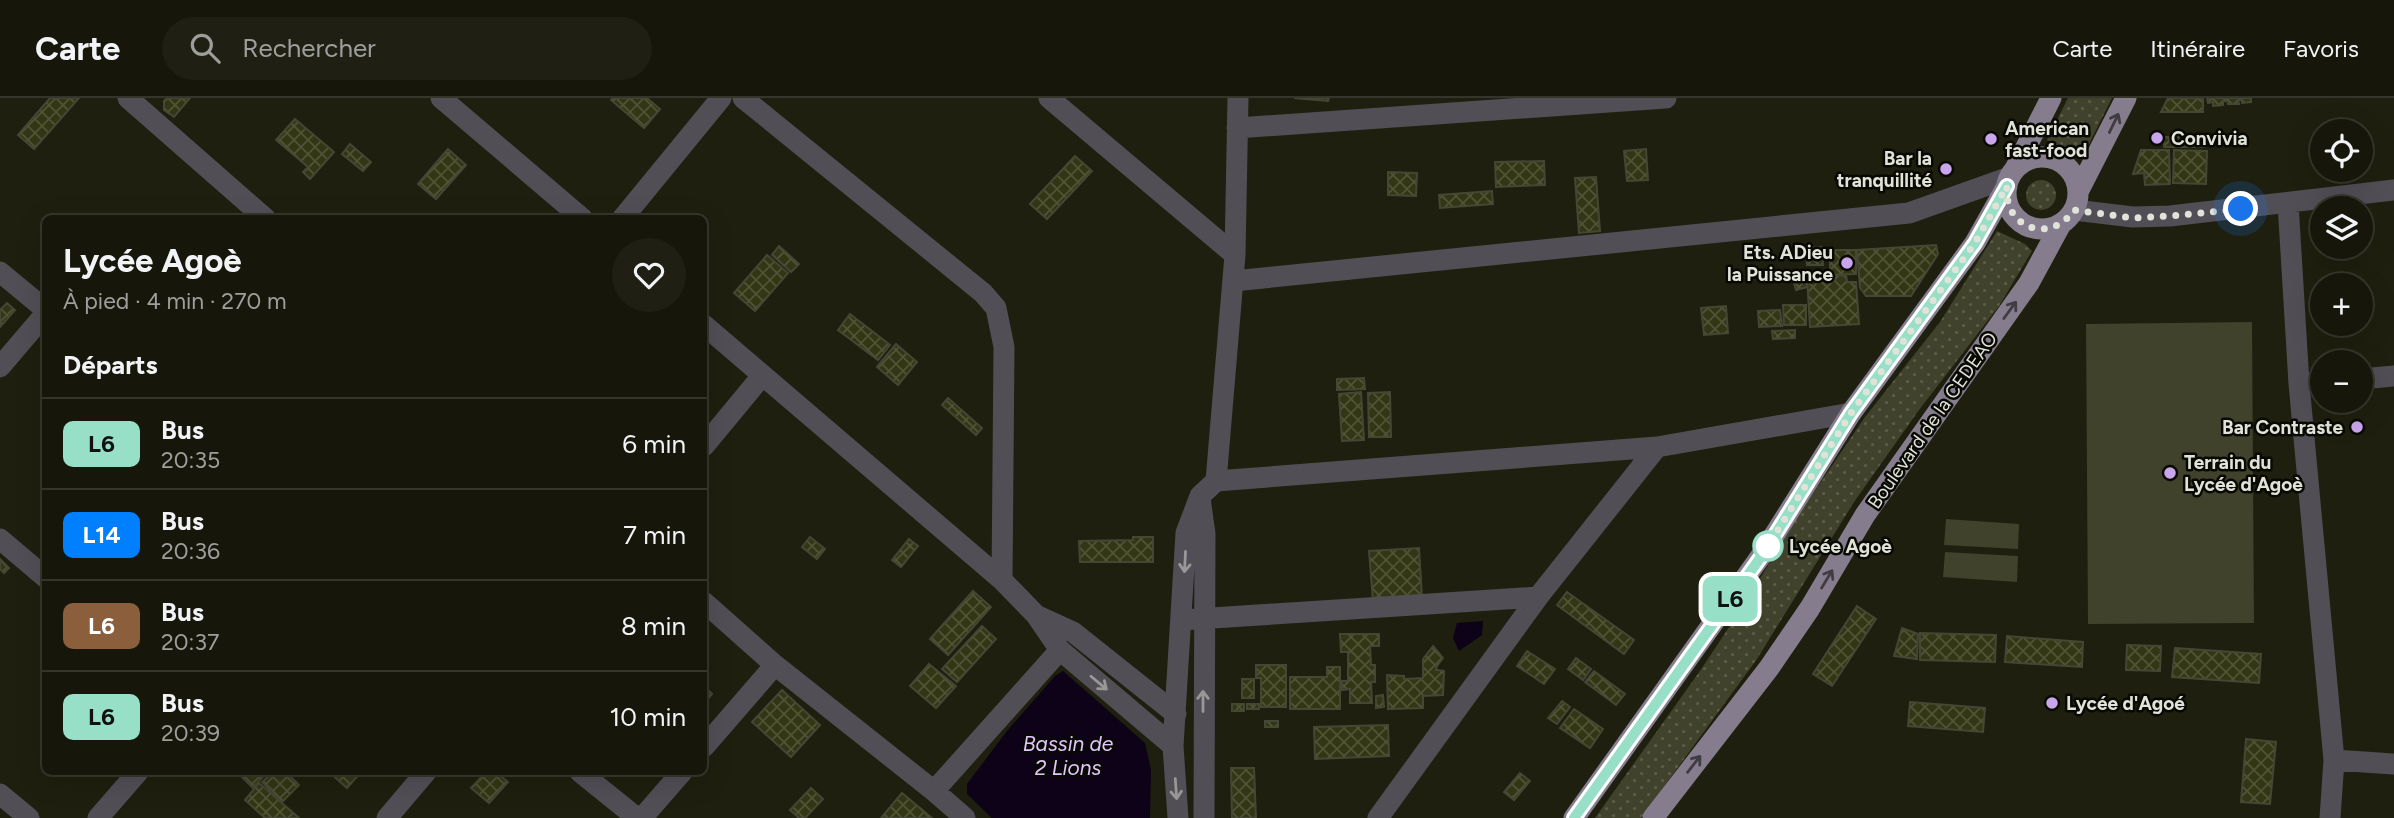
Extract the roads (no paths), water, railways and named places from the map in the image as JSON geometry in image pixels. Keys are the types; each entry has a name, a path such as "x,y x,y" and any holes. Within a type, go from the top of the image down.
{"main road":[{"path":"1574,818 1763,554 1851,413 1975,243 2051,98"},
{"name":"Boulevard de la CEDEAO","path":"1653,818 1769,668 1810,608 1866,515 2029,283 2071,208 2126,98"},
{"path":"2050,158 2059,162 2072,174 2071,208 2044,229 2025,225 2011,213 2006,195 2011,177 2031,159 2050,158"}],"street":[{"path":"128,98 152,105 262,215"},
{"path":"441,98 465,106 579,215"},
{"path":"625,215 721,98"},
{"path":"744,98 983,293 996,308 1004,347 1002,580"},
{"path":"1049,98 1235,256"},
{"path":"1216,481 1235,256 1238,98"},
{"path":"1237,128 1535,103 1666,98"},
{"path":"1233,281 1909,213 2011,177"},
{"path":"2071,208 2133,218 2170,216 2394,190"},
{"path":"2288,203 2300,384 2334,760 2330,818"},
{"path":"0,272 42,309"},
{"path":"0,367 42,317"},
{"path":"707,327 1002,580 1036,615 1060,650 1173,746"},
{"path":"707,442 762,376"},
{"path":"2373,378 2394,376"},
{"path":"2300,384 2310,383"},
{"path":"1178,818 1173,746 1186,533 1200,496 1216,481 1657,447 1851,413"},
{"path":"1378,818 1538,597 1657,447"},
{"path":"1200,496 1205,534 1204,818"},
{"path":"0,539 42,575"},
{"path":"1181,620 1538,597"},
{"path":"707,605 775,665 965,818"},
{"path":"1036,615 1073,632 1176,713"},
{"path":"934,791 1060,650"},
{"path":"707,744 775,665"},
{"path":"2334,760 2394,764"},
{"path":"98,818 135,775"},
{"path":"387,818 423,775"},
{"path":"584,775 640,818 679,775"},
{"path":"0,794 29,818"}],"water":[{"path":"1483,621 1482,635 1459,651 1453,638 1457,623"},
{"name":"Bassin de 2 Lions","path":"1063,671 1145,743 1151,770 1150,818 992,818 967,794 967,784 1007,731 1055,676"}],"place":[{"name":"Convivia","path":"2157,138"},
{"name":"American fast-food","path":"1991,139"},
{"name":"Bar la tranquillité","path":"1946,169"},
{"name":"Ets. ADieu la Puissance","path":"1847,263"},
{"name":"Bar Contraste","path":"2357,427"},
{"name":"Terrain du Lycée d'Agoè","path":"2170,473"},
{"name":"Lycée Agoè","path":"1768,546"},
{"name":"Lycée d'Agoé","path":"2052,703"}]}
